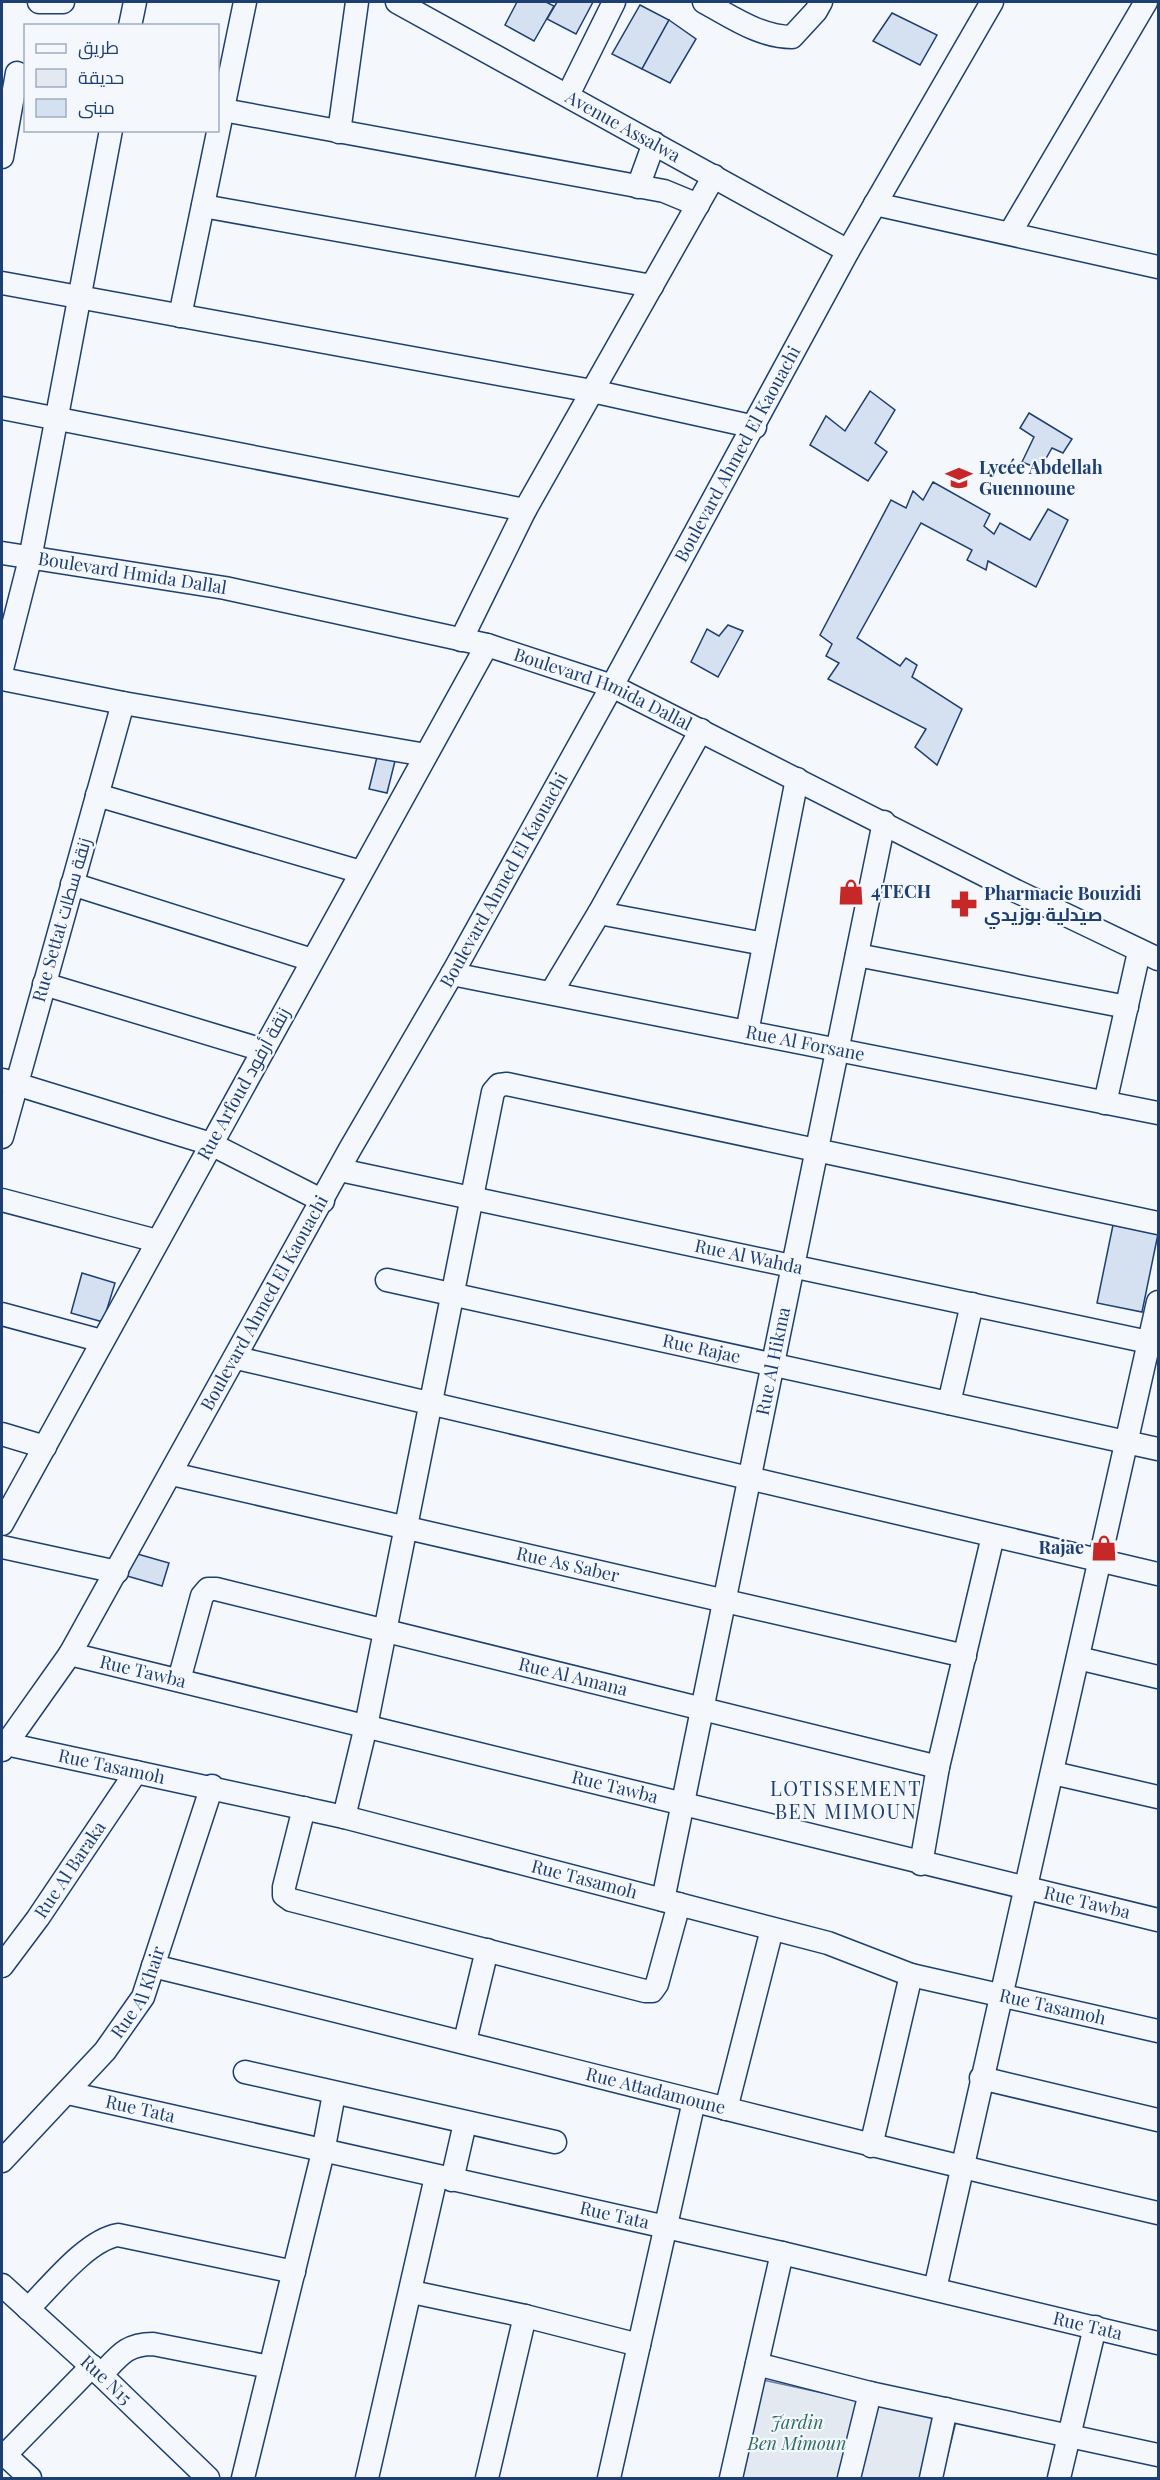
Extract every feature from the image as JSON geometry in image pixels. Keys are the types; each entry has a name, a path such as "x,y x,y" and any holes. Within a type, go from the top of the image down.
{"street":[{"path":"39,2 63,2"},
{"path":"130,24 135,2"},
{"path":"245,2 220,110 664,191 698,205"},
{"path":"339,132 357,2"},
{"name":"Avenue Assalwa","path":"397,2 848,251"},
{"path":"568,95 614,2"},
{"path":"704,2 748,26 778,37 792,37 816,11 821,2"},
{"name":"Boulevard Ahmed El Kaouachi","path":"4,1747 70,1654 117,1572 612,687 755,427 848,251 992,2"},
{"path":"1010,233 1146,2"},
{"path":"2,157 15,73"},
{"path":"2,669 30,559 111,132"},
{"path":"180,316 216,132"},
{"path":"638,187 654,143"},
{"path":"461,640 525,510 714,177"},
{"path":"875,204 1158,267"},
{"path":"203,206 652,286"},
{"path":"2,284 592,391 755,427"},
{"path":"2,408 525,510"},
{"name":"Boulevard Hmida Dallal","path":"2,554 225,588 487,645 612,687 1149,956"},
{"name":"Rue Arfoud زنقة أرفود","path":"2,1524 487,645"},
{"path":"2,679 123,703 426,755"},
{"name":"Rue Settat زنقة سطات","path":"2,1137 9,1081 44,984 123,703"},
{"path":"550,993 599,914 701,730"},
{"path":"747,1032 797,778"},
{"path":"97,795 361,872"},
{"name":"Rue Al Hikma","path":"487,1950 652,1991 657,1984 671,1902 683,1805 884,822"},
{"path":"72,884 312,960"},
{"path":"599,914 764,944"},
{"path":"857,955 1127,1007"},
{"path":"1106,1103 1127,1007 1149,956"},
{"name":"Rue Al Forsane","path":"452,974 1158,1113"},
{"path":"44,984 263,1050"},
{"path":"9,1081 211,1144 323,1201"},
{"path":"344,1817 386,1631 493,1092 499,1085 507,1084 1158,1223"},
{"name":"Rue Al Wahda","path":"340,1170 1154,1343"},
{"path":"2,1200 158,1241"},
{"name":"Rue Rajae","path":"387,1280 1158,1449"},
{"path":"935,2289 1000,1994 1053,1773 1100,1561 1154,1343 1158,1302"},
{"path":"949,1403 972,1304"},
{"path":"2,1314 102,1341"},
{"path":"237,1358 1158,1574"},
{"path":"2,1434 45,1447"},
{"name":"Rue As Saber","path":"172,1474 965,1656"},
{"path":"921,1864 938,1767 993,1536"},
{"path":"2,1547 117,1572"},
{"name":"Rue Al Amana","path":"179,1680 202,1596 208,1589 938,1767"},
{"name":"Rue Tawba","path":"70,1654 921,1864 1158,1920"},
{"path":"1078,1658 1158,1677"},
{"name":"Rue Tasamoh","path":"4,1747 212,1786 344,1817 828,1943 911,1975 1158,2031"},
{"name":"Rue Al Baraka","path":"2,1966 38,1918 136,1772"},
{"path":"1053,1773 1158,1797"},
{"name":"Rue Al Khair","path":"2,2162 68,2093 129,2019 143,1997 212,1786"},
{"path":"304,1808 284,1895 291,1900 487,1950 465,2041"},
{"path":"726,2109 772,1929"},
{"name":"Rue Attadamoune","path":"153,1966 465,2041 871,2146 1158,2213"},
{"path":"871,2146 911,1975"},
{"path":"245,2072 334,2094 555,2142"},
{"path":"981,2079 1158,2120"},
{"name":"Rue Tata","path":"68,2093 323,2152 782,2253 1158,2343"},
{"path":"243,2478 323,2152 334,2094"},
{"path":"609,2478 694,2100"},
{"path":"367,2478 412,2292 444,2178 465,2123"},
{"path":"28,2309 100,2240 118,2235 294,2272"},
{"path":"731,2478 782,2253"},
{"name":"Rue N15","path":"2,2285 97,2371 208,2478"},
{"path":"412,2292 525,2316 639,2344"},
{"path":"487,2478 525,2316"},
{"path":"1059,2478 1095,2327"},
{"path":"30,2478 3,2453 97,2371 137,2344 153,2344 270,2367"},
{"path":"757,2364 870,2393 1158,2455"},
{"path":"849,2478 870,2393"},
{"path":"931,2478 946,2409"}],"green space":[{"name":"Jardin Ben Mimoun","path":"763,2380 956,2422 942,2478 741,2478"}],"building":[{"path":"517,2 546,2 554,6 534,41 505,25"},
{"path":"557,2 593,2 576,34 547,19"},
{"path":"640,5 669,20 642,69 612,54"},
{"path":"892,13 937,35 920,65 873,41"},
{"path":"669,20 696,39 670,83 642,69"},
{"path":"870,391 895,410 875,443 887,452 868,481 810,445 826,416 845,431"},
{"path":"1029,413 1072,439 1063,453 1052,448 1040,469 1022,462 1034,437 1020,428"},
{"path":"933,482 990,514 984,526 994,534 1000,523 1030,540 1048,509 1068,520 1036,587 988,561 986,570 967,560 972,550 921,523 857,638 900,666 906,658 917,665 912,677 962,709 937,765 915,747 926,729 828,679 839,663 826,656 832,644 820,635 891,500 906,508 913,491 923,500"},
{"path":"728,625 743,631 718,677 691,662 707,629 719,636"},
{"path":"378,753 396,757 387,793 369,789"},
{"path":"1113,1225 1158,1234 1142,1312 1097,1303"},
{"path":"82,1273 115,1283 103,1322 71,1313"},
{"path":"134,1553 169,1563 162,1586 127,1576"}],"place":[{"name":"Lycée Abdellah Guennoune","path":"959,478"},
{"name":"4TECH","path":"851,892"},
{"name":"Pharmacie Bouzidi صيدلية بوزيدي","path":"964,904"},
{"name":"Rajae","path":"1104,1548"}],"district":[{"name":"LOTISSEMENT BEN MIMOUN","path":"846,1800"}]}
